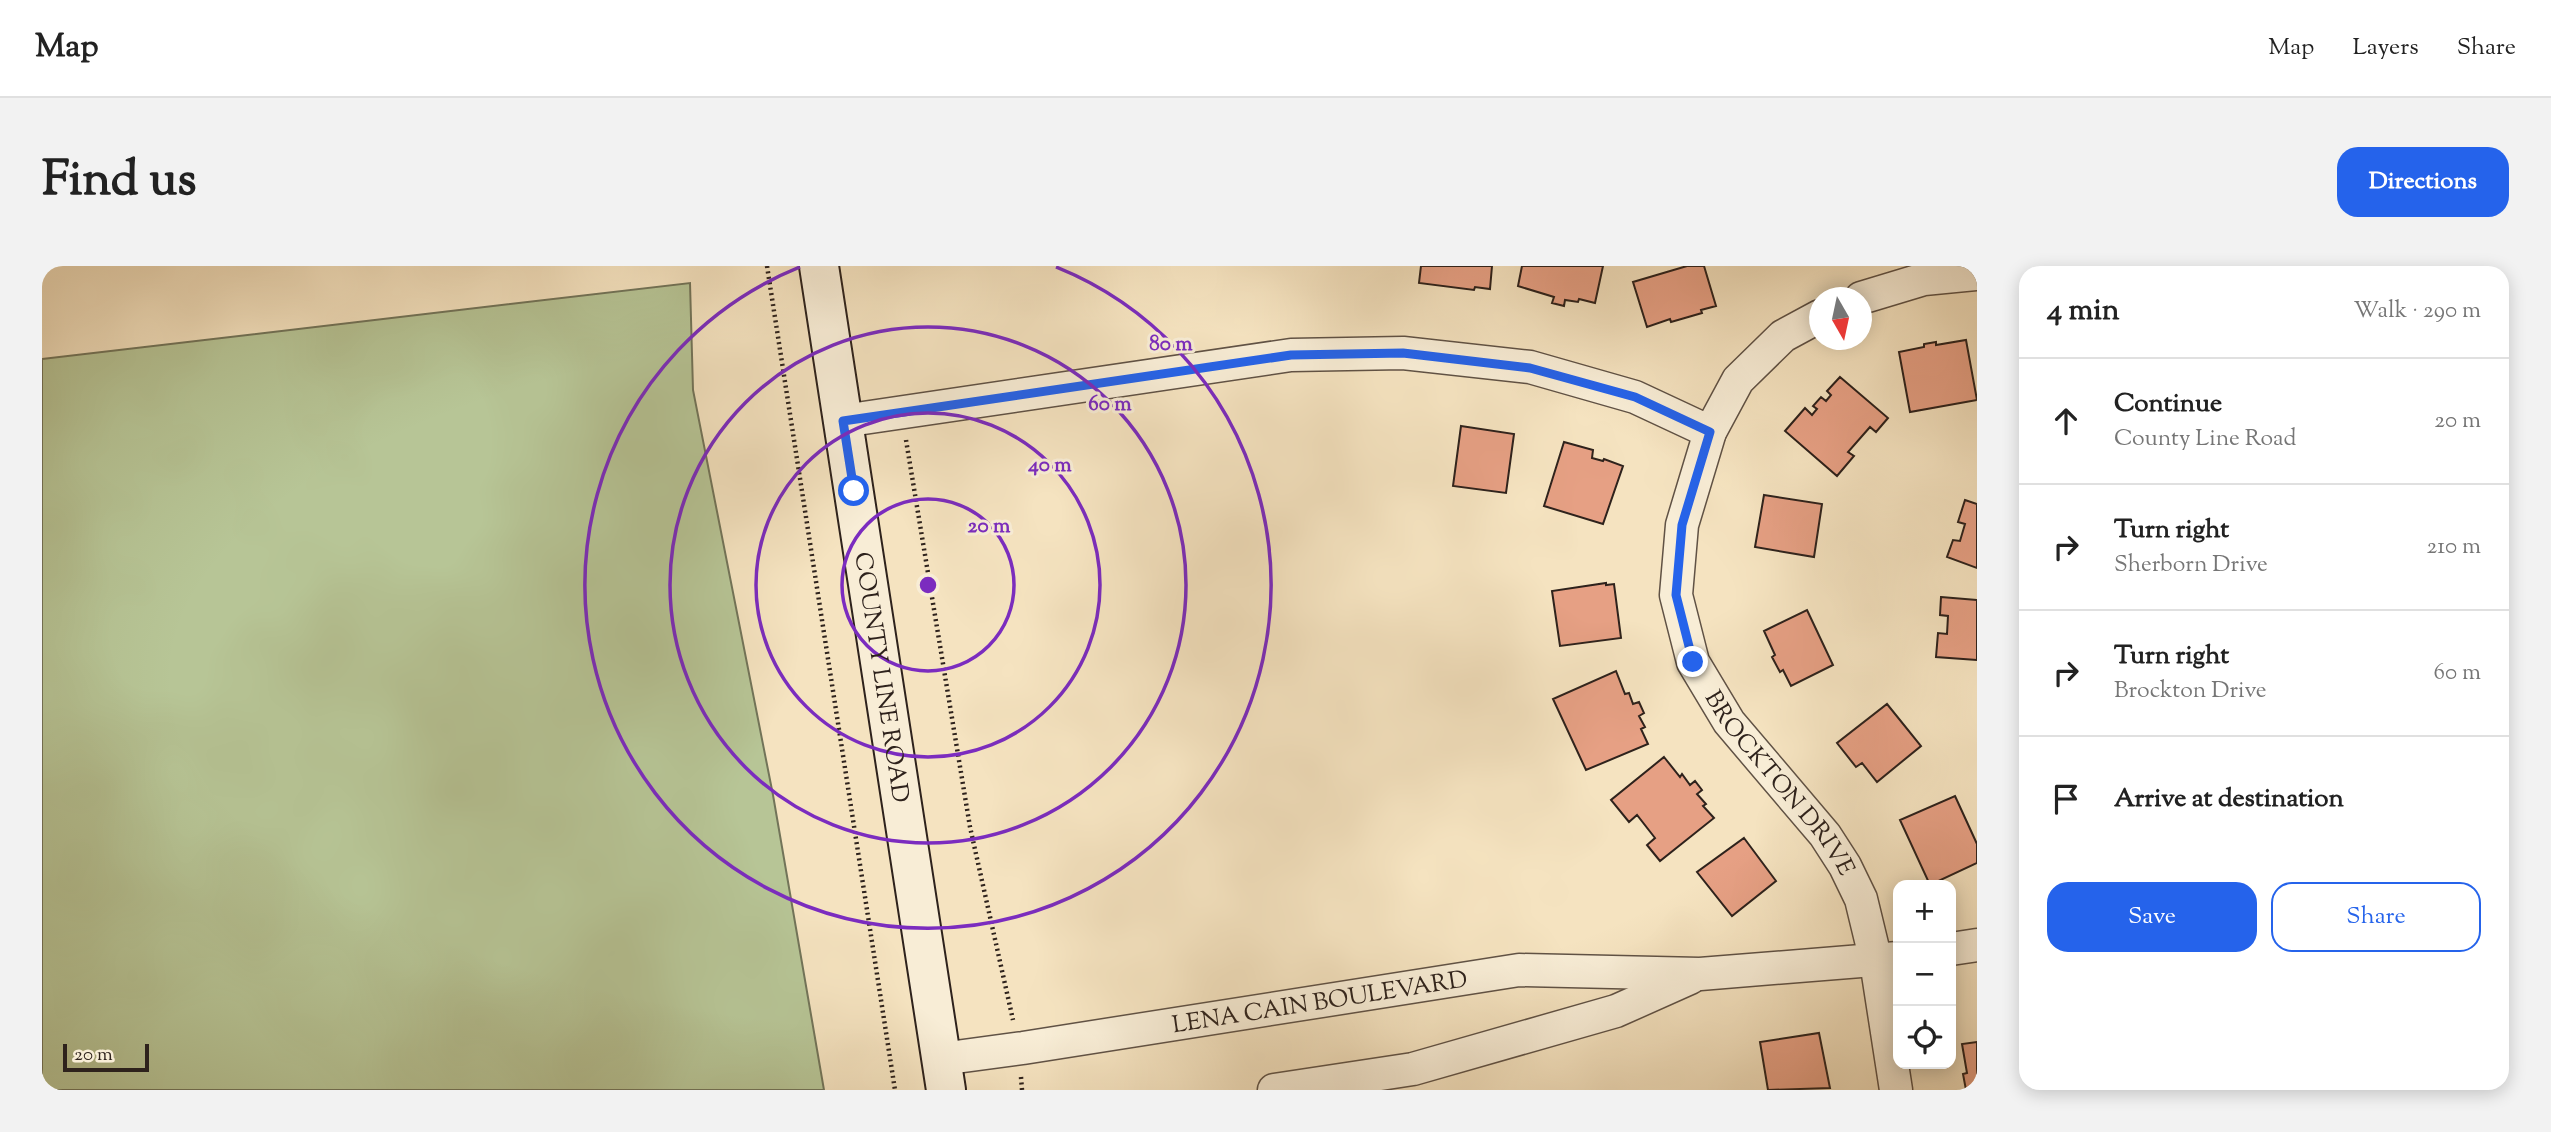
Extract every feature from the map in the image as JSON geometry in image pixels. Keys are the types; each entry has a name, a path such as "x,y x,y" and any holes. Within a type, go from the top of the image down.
{"main road":[{"name":"COUNTY LINE ROAD","path":"819,266 944,1074"}],"street":[{"path":"1872,295 1924,279 1977,274"},
{"name":"BROCKTON DRIVE","path":"1809,322 1783,336 1738,380 1710,432 1682,525 1676,595 1693,662 1729,722 1825,835 1861,899 1887,960 1896,1090"},
{"path":"843,421 1291,355 1403,353 1530,368 1635,397 1710,432"},
{"path":"1956,948 1977,945"},
{"name":"LENA CAIN BOULEVARD","path":"944,1074 1018,1049 1519,970 1700,974 1887,960"},
{"name":"LENA CAIN BOULEVARD","path":"1274,1090 1413,1069 1616,1011 1700,974"}],"path":[{"path":"767,266 895,1090"},
{"path":"902,412 970,827 1018,1049 1022,1090"}],"green space":[{"path":"690,283 693,390 773,795 824,1090 42,1090 42,359"}],"building":[{"path":"1421,266 1492,266 1490,289 1475,287 1474,290 1419,283"},
{"path":"1522,266 1603,266 1595,303 1579,299 1578,302 1565,300 1564,306 1552,303 1554,297 1518,286"},
{"path":"1687,266 1704,266 1716,306 1701,310 1702,313 1647,327 1633,282"},
{"path":"1966,340 1977,400 1910,412 1899,352 1924,347 1924,344 1936,342 1936,345"},
{"path":"1840,377 1888,418 1876,432 1870,427 1848,452 1854,456 1837,476 1785,431 1805,408 1812,415 1817,409 1813,406 1821,397 1826,401 1831,395 1827,391"},
{"path":"1461,426 1514,434 1506,493 1453,486"},
{"path":"1564,442 1593,450 1592,458 1623,466 1603,524 1544,506"},
{"path":"1764,495 1822,504 1814,557 1755,547"},
{"path":"1965,500 1977,504 1977,568 1947,557 1953,540 1960,541 1965,524 1958,522"},
{"path":"1614,584 1621,638 1560,646 1552,591"},
{"path":"1941,597 1977,600 1977,660 1936,657 1938,633 1947,634 1948,616 1940,615"},
{"path":"1807,610 1833,665 1791,686 1772,657 1775,655 1764,631"},
{"path":"1616,671 1625,694 1629,693 1633,704 1639,702 1644,713 1639,716 1645,727 1641,729 1648,744 1586,770 1553,699"},
{"path":"1887,704 1921,746 1877,782 1862,763 1856,767 1837,743"},
{"path":"1664,757 1690,785 1695,781 1702,790 1697,794 1706,804 1703,806 1714,818 1660,861 1647,845 1655,838 1637,815 1629,822 1611,800"},
{"path":"1955,796 1977,844 1977,863 1941,880 1928,880 1900,820"},
{"path":"1744,838 1776,881 1732,916 1697,872"},
{"path":"1819,1033 1830,1088 1768,1090 1760,1042"},
{"path":"1977,1042 1977,1090 1966,1090 1963,1074 1967,1073 1962,1044"}],"route":[{"path":"854,491 843,421 1291,355 1403,353 1530,368 1635,397 1710,432 1682,525 1676,595 1693,662"}]}
